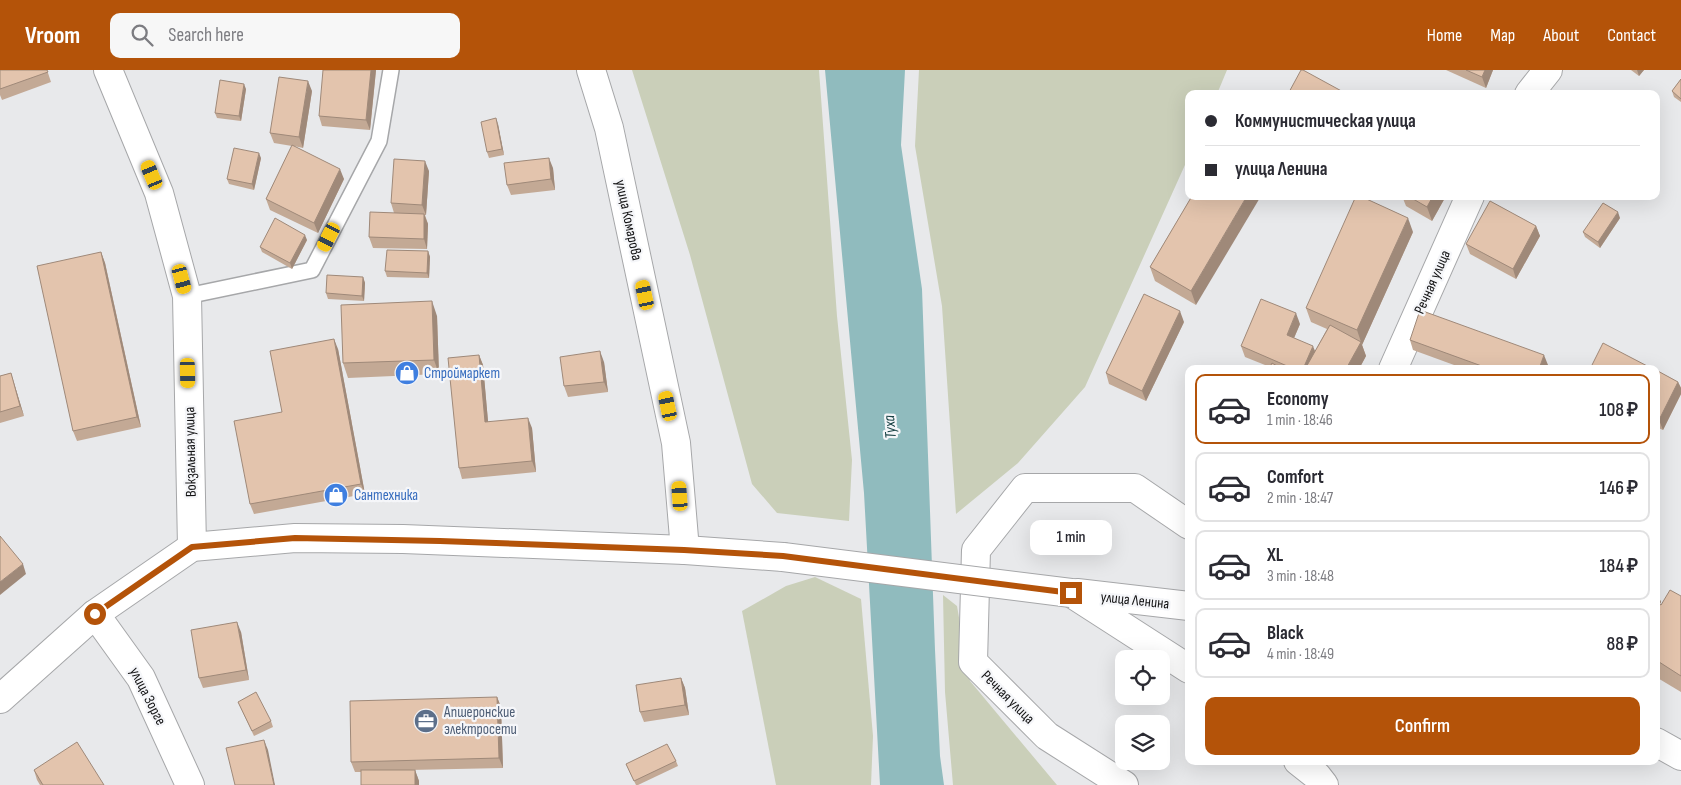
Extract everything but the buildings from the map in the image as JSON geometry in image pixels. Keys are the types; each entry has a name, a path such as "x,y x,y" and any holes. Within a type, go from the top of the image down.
{"street":[{"name":"Вокзальная улица","path":"108,70 159,193 187,296 192,547"},
{"name":"улица Комарова","path":"591,70 610,128 676,443 684,550"},
{"path":"1532,90 1548,70"},
{"name":"Речная улица","path":"1395,365 1468,200"},
{"name":"Речная улица","path":"1124,785 1047,736 974,662 976,550 1025,488 1135,488 1185,522"},
{"name":"улица Ленина","path":"192,547 295,538 402,539 684,550 783,556 1185,606"},
{"path":"0,699 95,614 192,547"},
{"path":"1071,593 1185,666"},
{"name":"улица Зорге","path":"95,614 141,678 190,785"},
{"path":"1660,744 1681,756"},
{"path":"1303,765 1317,776 1324,785"}],"lane":[{"path":"187,296 312,270 379,140 391,70"}],"green space":[{"path":"632,70 819,70 837,316 852,460 849,521 777,513 752,484 690,255"},
{"path":"919,70 1227,70 1219,90 1185,90 1185,165 1085,387 1018,463 956,514 942,306 915,146"},
{"path":"815,577 861,599 873,736 871,785 776,785 742,611 786,586"},
{"path":"943,595 957,606 970,681 1057,785 953,785 945,692"}],"water":[{"name":"Туха","path":"825,70 905,70 901,145 922,289 935,650 940,756 944,785 880,785 864,493"}],"place":[{"name":"Строймаркет","path":"407,373"},
{"name":"Сантехника","path":"336,495"},
{"name":"Апшеронские электросети","path":"426,721"}],"route":[{"path":"95,614 192,547 295,538 402,539 684,550 783,556 1071,593"}]}
